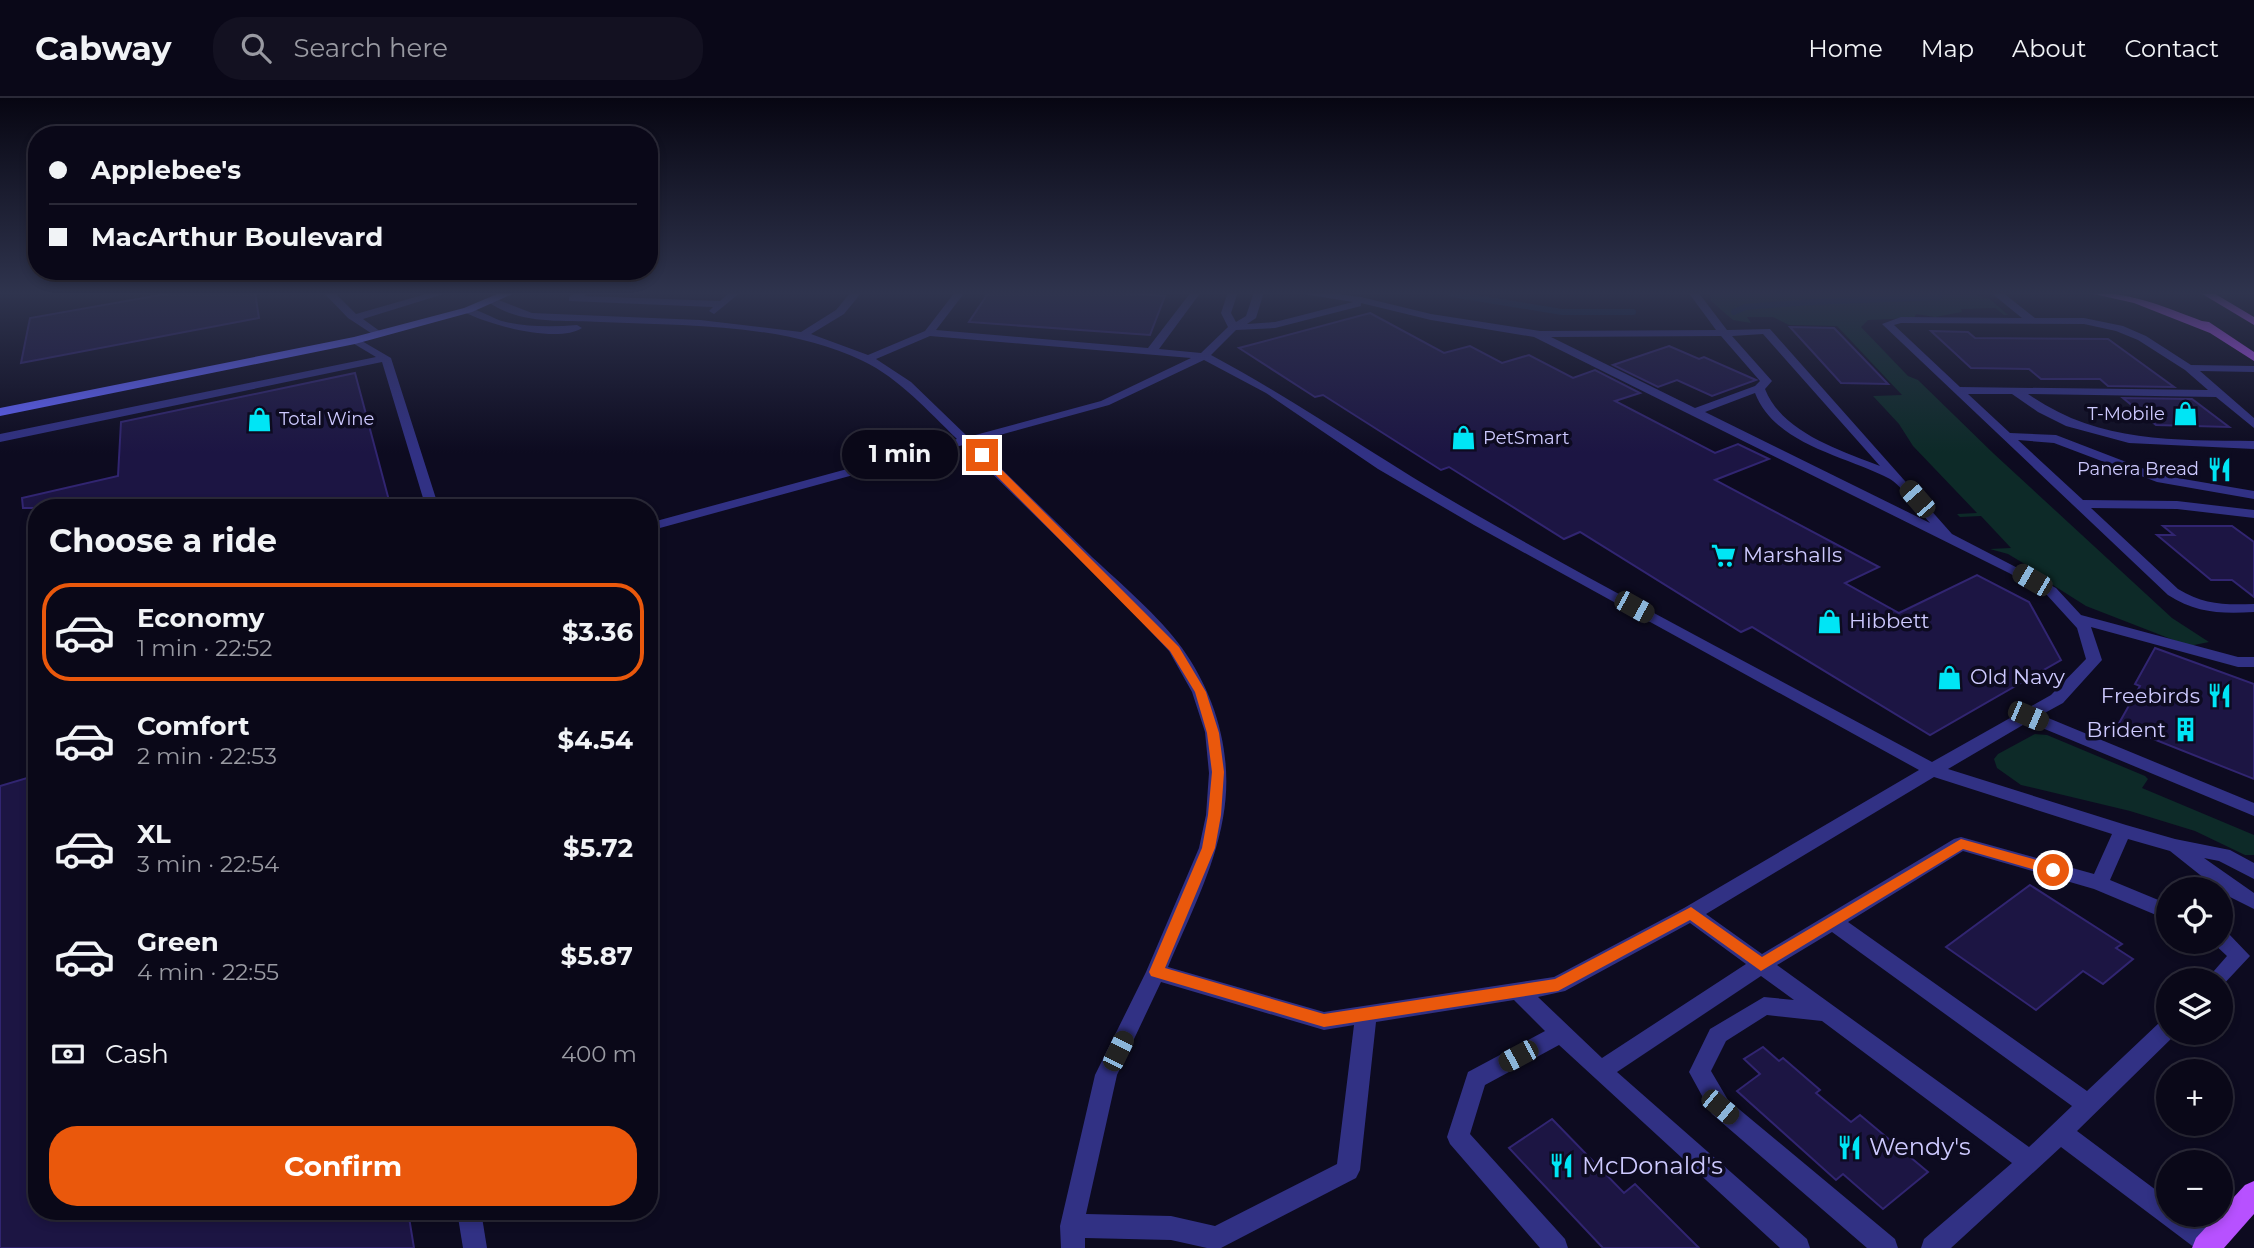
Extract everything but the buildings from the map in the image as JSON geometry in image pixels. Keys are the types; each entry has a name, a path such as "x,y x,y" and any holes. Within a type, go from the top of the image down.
{"main road":[{"path":"2237,346 2254,357"},
{"path":"2208,1246 2254,1194"}],"street":[{"path":"0,412 327,346"}],"lane":[{"path":"365,346 386,358 430,499"},
{"path":"832,346 868,359 908,384 1175,649 1200,692 1213,733 1218,772 1215,815 1208,848 1156,972 1106,1074 1073,1237 1171,1228 1214,1243 1349,1170 1366,1014"},
{"path":"868,359 899,346"},
{"path":"1077,346 1204,356 1270,391 1382,466 1458,510 1932,770 2123,831 2175,846 2223,855 2254,872"},
{"path":"1151,352 1156,346"},
{"path":"658,525 1105,402 1204,356 1215,346"},
{"path":"1156,972 1324,1021 1558,985 1691,913 2057,699 2094,660 2084,627 2051,591 1561,346"},
{"path":"1695,412 1759,388 1766,381 1736,346"},
{"path":"1779,346 1952,540"},
{"path":"1910,346 2156,577 2192,605 2211,609 2254,608"},
{"path":"2154,346 2189,368 2254,424"},
{"path":"0,438 386,358"},
{"path":"2189,368 2254,369"},
{"path":"1759,388 1760,400 1795,433 1900,480"},
{"path":"1956,390 2220,394"},
{"path":"2015,391 2033,405 2067,424 2111,438 2254,445"},
{"path":"2006,436 2056,439 2157,478 2254,495"},
{"path":"2079,504 2177,505 2254,514"},
{"path":"2076,618 2238,662 2254,662"},
{"path":"2028,716 2254,810"},
{"path":"2099,883 2123,831"},
{"path":"1600,1072 1761,965 1961,844 2099,883 2156,907"},
{"path":"2175,846 2231,889 2254,902"},
{"path":"1691,913 2030,1163"},
{"path":"1832,922 2090,1106"},
{"path":"2228,968 2240,956 2233,950"},
{"path":"1518,991 1600,1072 1798,1248"},
{"path":"1826,1012 1764,1006 1718,1035 1700,1072 1720,1107 1886,1248"},
{"path":"1556,1248 1458,1137 1476,1079 1561,1033"},
{"path":"1933,1248 2030,1163 2156,1040"},
{"path":"2061,1133 2156,1204"},
{"path":"470,1220 475,1248"},
{"path":"2185,1227 2208,1246"}],"green space":[{"path":"1856,346 1879,346 1908,376 1918,380 2172,618 2209,642 2189,646 2086,606 2008,554 1990,549 2011,548 1981,516 1960,517 1957,514 1977,513 1913,446 1899,424 1873,396 1902,395"},
{"path":"2035,734 2047,735 2145,776 2148,779 2142,788 2254,835 2254,855 2245,855 2195,831 2130,811 2021,785 1997,768 1994,759 1998,754"}],"place":[{"name":"T-Mobile","path":"2185,414"},
{"name":"Total Wine","path":"259,419"},
{"name":"PetSmart","path":"1463,438"},
{"name":"Panera Bread","path":"2219,469"},
{"name":"Marshalls","path":"1723,555"},
{"name":"Hibbett","path":"1829,621"},
{"name":"Old Navy","path":"1950,677"},
{"name":"Freebirds","path":"2220,696"},
{"name":"Brident","path":"2186,730"},
{"name":"Wendy's","path":"1849,1147"},
{"name":"McDonald's","path":"1562,1166"}],"route":[{"path":"982,455 1175,649 1200,692 1213,733 1218,772 1215,815 1208,848 1156,972 1324,1021 1558,985 1691,913 1761,965 1961,844 2053,870"}]}
